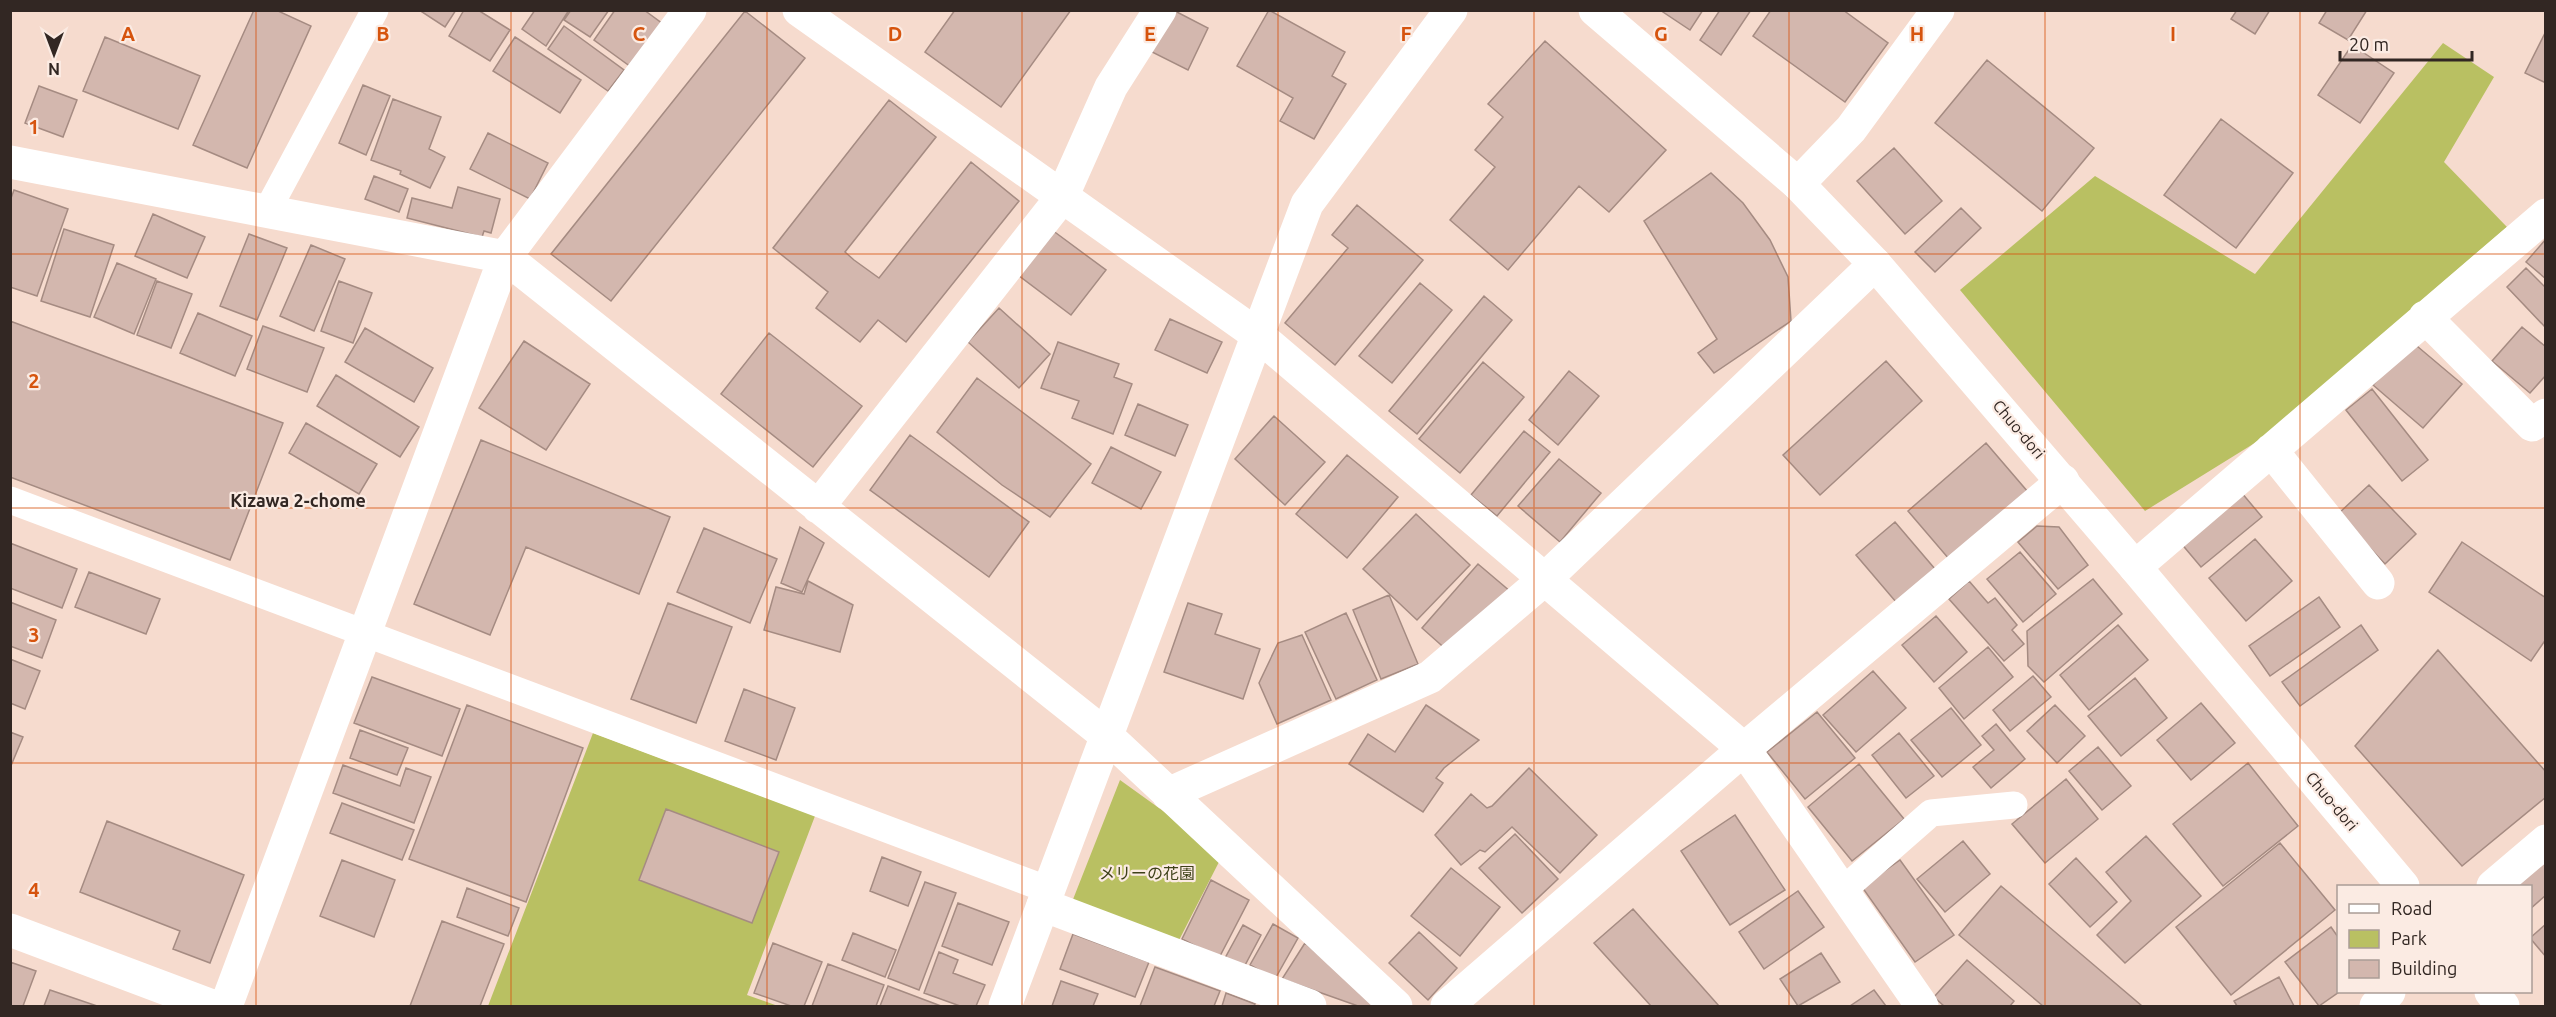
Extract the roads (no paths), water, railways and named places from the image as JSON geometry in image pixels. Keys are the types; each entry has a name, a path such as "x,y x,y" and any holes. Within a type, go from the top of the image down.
{"street":[{"path":"226,1006 505,257 690,10"},
{"path":"799,10 1259,336 1744,749 1922,1006"},
{"path":"818,507 1062,197 1112,87 1160,10"},
{"path":"1005,1006 1307,204 1451,10"},
{"name":"Chuo-dori","path":"1595,10 1798,184 1875,264 2062,481 2402,885"},
{"path":"1798,184 1851,129 1938,10"},
{"path":"10,162 505,257 1107,736 1396,1006"},
{"path":"2135,567 2546,214"},
{"path":"1168,794 1430,677 1545,579 1875,264"},
{"path":"2425,317 2532,425 2546,415"},
{"path":"2271,450 2378,583"},
{"path":"1447,1006 1744,749 2062,481"},
{"path":"2494,885 2546,841"},
{"path":"1046,897 1310,1006"},
{"path":"10,930 212,1006"},
{"path":"2376,1006 2388,993"},
{"path":"2492,993 2503,1006"}],"lane":[{"path":"267,211 375,10"},
{"path":"10,500 1046,897"},
{"path":"1842,891 1931,813 2014,805"}],"district":[{"name":"Kizawa 2-chome","path":"298,500"}],"park label":[{"name":"メリーの花園","path":"1147,873"}]}
